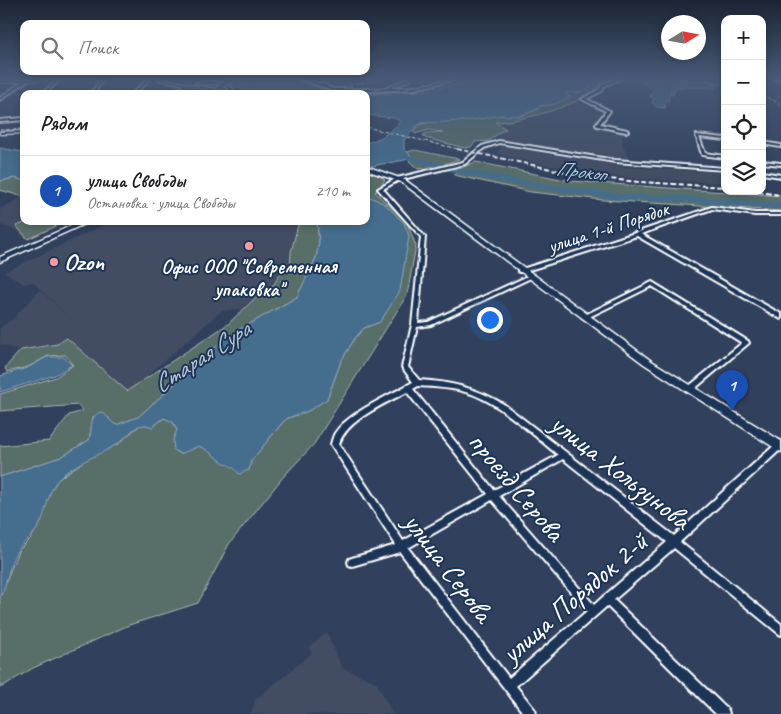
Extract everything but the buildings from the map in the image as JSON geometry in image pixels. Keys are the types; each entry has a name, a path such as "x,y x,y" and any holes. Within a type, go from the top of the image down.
{"main road":[{"path":"0,133 20,132"},
{"path":"370,169 398,179 647,362 780,445"},
{"path":"0,260 79,225"}],"street":[{"path":"607,112 598,125 626,131"},
{"path":"0,121 20,119"},
{"path":"721,139 697,136 703,154 721,156"},
{"path":"408,388 417,383 405,367 415,325 423,237 380,189 398,179 464,164 483,146 495,143 615,161 721,169"},
{"path":"766,144 781,146"},
{"path":"766,162 781,164"},
{"path":"766,174 781,176"},
{"name":"улица 1-й Порядок","path":"521,271 712,208 755,214 781,214"},
{"path":"637,234 781,317"},
{"path":"415,325 429,324 530,277"},
{"path":"585,317 652,284 746,342 690,389"},
{"name":"улица Хользунова","path":"417,383 446,384 486,396 674,542 781,630"},
{"name":"улица Серова","path":"408,388 370,408 338,433 335,444 402,547 531,714"},
{"name":"проезд Серова","path":"408,388 494,496 593,611"},
{"name":"улица Порядок 2-й","path":"509,685 674,542 780,445"},
{"path":"352,562 402,547 564,455"},
{"path":"607,599 724,714"}],"shaded area":[{"path":"370,112 528,112 519,116 502,115 466,121 422,123 404,140 404,149 412,157 410,159 370,166 370,142 393,129 400,121 394,118 370,115"},
{"path":"545,112 606,112 597,120 596,125 624,132 622,143 629,160 492,139 504,127 495,122 523,120"},
{"path":"503,146 626,167 721,173 721,183 636,179 568,170 496,154"},
{"path":"0,148 20,151 20,180 15,178 0,181"},
{"path":"370,197 385,204 404,223 409,236 400,291 380,322 364,328 355,338 341,361 327,399 308,411 288,418 283,422 251,461 249,470 239,474 232,467 199,446 180,454 174,450 173,440 177,430 173,422 164,418 152,427 141,425 137,427 117,444 77,465 58,479 51,491 39,526 14,556 0,597 0,477 61,457 89,440 93,419 102,412 116,425 138,417 217,346 239,330 297,297 316,258 319,243 317,225 370,225"},
{"path":"20,198 20,225 62,225 26,240 17,230 0,225 0,209"},
{"path":"104,225 298,225 290,252 289,269 279,273 273,283 242,308 221,311 124,396 68,337 57,343 19,350 0,345 0,328 12,320 40,290 81,329 33,282 24,284 5,272"},
{"path":"47,357 64,357 72,365 55,375 0,392 0,376 27,368"},
{"path":"327,633 342,668 376,682 393,714 251,714 255,700 312,653 309,647"}],"green space":[{"path":"530,112 545,112 520,119 495,122 506,129 489,141 475,142 471,147 465,148 425,138 423,135 426,133 443,132 429,130 415,134 413,131 418,125 430,122 466,121 502,115 520,116"},
{"path":"415,150 459,159 442,165 418,169 409,161 412,157 407,152"},
{"path":"476,162 570,181 721,192 721,195 781,196 781,211 603,200 531,192 454,175 460,168"},
{"path":"370,172 385,180 379,190 375,192 407,223 416,246 407,295 314,444 284,476 229,544 198,603 129,625 33,668 0,688 0,597 18,551 31,538 41,522 47,497 57,481 90,457 118,444 140,425 156,424 164,418 173,422 177,431 173,440 190,450 199,446 212,451 221,461 249,470 251,461 283,422 288,418 308,411 327,399 341,361 355,338 364,328 380,322 404,223 370,198"},
{"path":"15,178 20,180 20,196 0,190 0,181"},
{"path":"20,224 58,225 28,239 16,226"},
{"path":"298,225 317,225 319,243 316,258 297,297 239,330 217,346 138,417 116,425 111,423 109,418 93,417 89,440 61,457 0,477 0,446 49,441 69,415 83,411 78,405 0,411 0,394 56,377 73,365 65,355 48,356 28,367 7,372 5,368 21,350 57,344 67,338 127,391 228,324 254,299 274,284 280,274 290,270 291,252"}],"waterway":[{"name":"Прокоп","path":"394,153 472,174 546,187 621,197 673,198 781,206"}],"railway":[{"path":"370,128 462,150"},
{"path":"0,130 20,129"},
{"path":"457,149 589,177 721,187"},
{"path":"766,193 781,195"}],"place":[{"name":"Офис ООО \"Современная упаковка\"","path":"249,246"},
{"name":"Ozon","path":"54,262"},
{"name":"улица Свободы","path":"732,411"}],"water label":[{"name":"Старая Сура","path":"201,356"}]}
